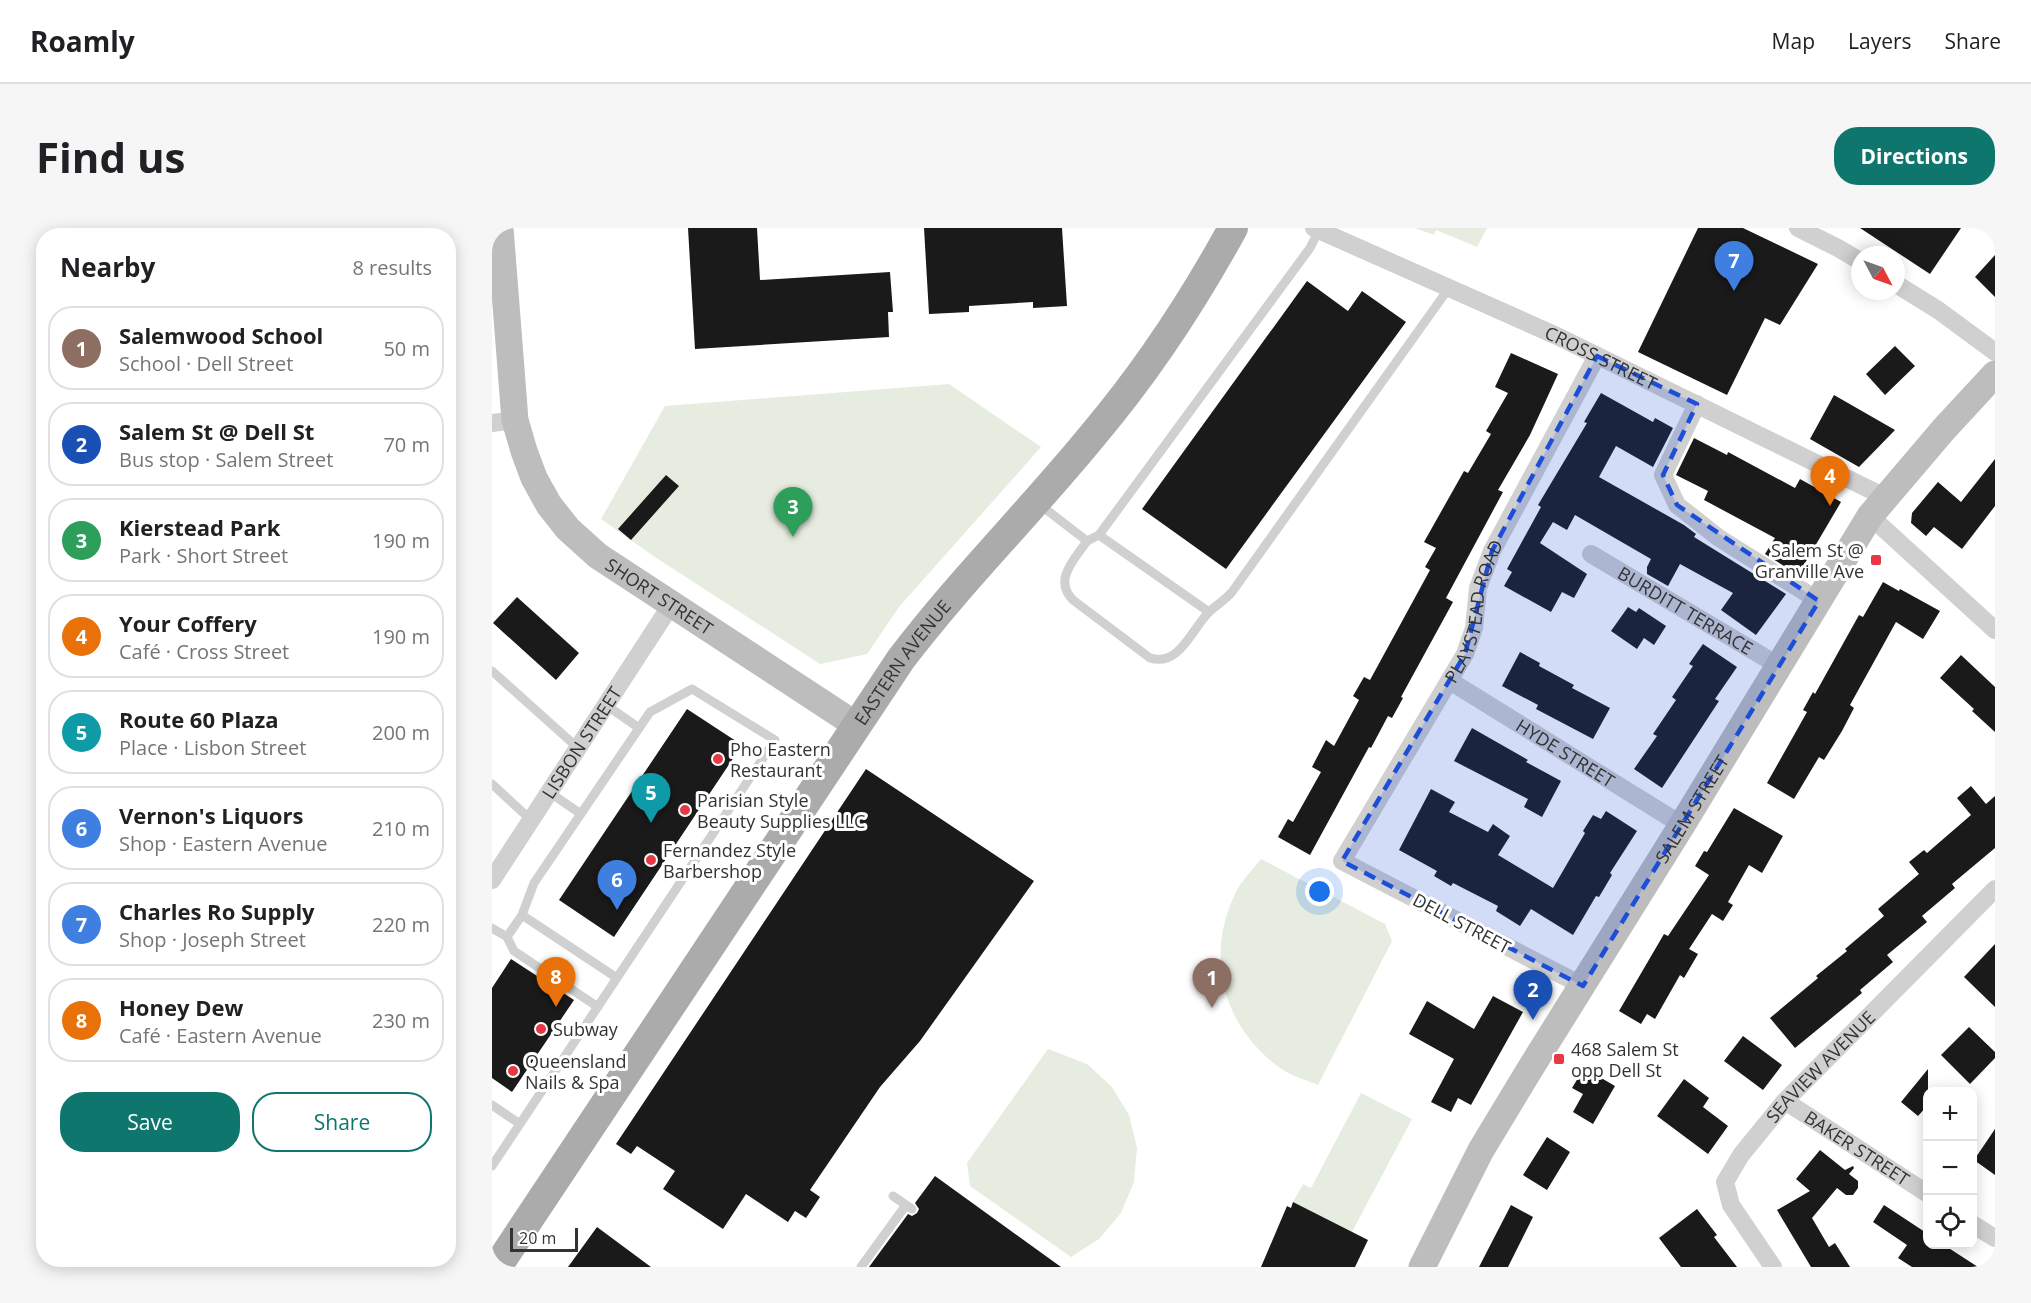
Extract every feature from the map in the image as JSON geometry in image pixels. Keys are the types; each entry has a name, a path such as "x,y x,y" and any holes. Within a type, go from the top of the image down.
{"main road":[{"name":"SHORT STREET","path":"500,228 504,421 542,494 561,520 589,549 856,725"},
{"name":"EASTERN AVENUE","path":"498,1255 901,659 937,612 1093,435 1144,371 1207,275 1233,228"},
{"name":"SALEM STREET","path":"1422,1267 1481,1150 1878,507 1944,429 1995,374"}],"street":[{"path":"1798,228 1851,256"},
{"name":"CROSS STREET","path":"1316,229 1449,288 1697,404 1878,507 1995,630"},
{"path":"1905,290 1938,310 1995,352"},
{"name":"PLAYSTEAD ROAD","path":"1342,861 1450,681 1470,642 1474,628 1478,588 1492,551 1597,356"},
{"path":"1697,404 1663,475 1677,505 1719,538 1819,601"},
{"name":"BURDITT TERRACE","path":"1591,554 1779,666"},
{"name":"LISBON STREET","path":"492,880 671,605"},
{"name":"HYDE STREET","path":"1450,681 1682,825"},
{"name":"DELL STREET","path":"1342,861 1583,986"},
{"name":"SEAVIEW AVENUE","path":"1773,1267 1731,1205 1725,1182 1741,1155 1785,1101 1995,889"},
{"name":"BAKER STREET","path":"1785,1101 1923,1191"},
{"path":"1977,1227 1995,1238"}],"lane":[{"path":"1316,229 1310,248 1099,535 1087,541 1066,572 1064,585 1067,594 1150,658 1163,660 1176,654 1209,612 1232,592 1449,288"},
{"path":"1035,500 1087,541"},
{"path":"1099,535 1209,612"},
{"path":"492,670 578,748"},
{"path":"492,1166 775,740 692,689 650,712 534,883 522,915 507,937"},
{"path":"606,705 639,728"},
{"path":"492,784 531,820"},
{"path":"549,792 581,814"},
{"path":"522,915 617,978"},
{"path":"492,927 507,937 514,951 598,1007"},
{"path":"492,1105 520,1124"},
{"path":"861,1267 909,1207 894,1196"}],"highlighted area":[{"path":"1597,356 1697,404 1663,475 1677,505 1819,601 1583,986 1342,861 1465,654 1492,551"}],"shaded area":[{"path":"1415,228 1487,228 1477,247 1436,230 1434,235"},
{"path":"949,384 1041,447 899,607 867,654 820,664 652,555 601,519 665,406"},
{"path":"1261,859 1385,924 1392,941 1318,1085 1284,1071 1260,1051 1245,1032 1233,1011 1225,989 1221,965 1221,941 1226,916 1238,888"},
{"path":"1048,1049 1087,1064 1112,1087 1129,1115 1137,1148 1134,1182 1121,1213 1099,1239 1071,1257 970,1186 967,1163"},
{"path":"1361,1093 1412,1119 1352,1232 1293,1202 1303,1184 1311,1188"}],"building":[{"path":"688,228 757,228 760,280 890,272 893,312 888,312 889,337 695,349"},
{"path":"924,228 1062,228 1067,306 1033,308 1033,302 969,306 969,312 929,314"},
{"path":"1698,228 1743,228 1818,264 1780,325 1765,318 1727,395 1638,352"},
{"path":"1860,228 1961,228 1930,274 1905,258 1905,246 1887,246"},
{"path":"1995,255 1995,297 1975,277"},
{"path":"1307,281 1348,311 1362,291 1406,322 1226,569 1142,509"},
{"path":"1895,346 1915,366 1885,395 1866,374"},
{"path":"1511,353 1558,374 1530,435 1498,490 1503,492 1446,598 1453,602 1401,697 1403,698 1392,718 1388,716 1371,748 1369,747 1310,855 1278,837 1288,819 1293,822 1321,772 1312,767 1326,740 1334,746 1359,700 1353,696 1364,677 1370,680 1430,570 1425,567 1436,548 1424,542 1464,471 1468,473 1491,434 1486,431 1508,393 1495,387"},
{"path":"1601,393 1653,422 1655,418 1673,428 1653,467 1616,446 1599,477 1684,525 1696,534 1694,537 1786,594 1756,635 1721,610 1733,593 1680,564 1668,586 1647,574 1647,567 1651,559 1575,515 1567,530 1553,522 1540,543 1587,574 1574,598 1562,592 1551,612 1504,586 1512,572 1507,569 1541,507 1538,505 1587,423 1584,422"},
{"path":"1834,395 1895,430 1859,467 1810,439"},
{"path":"1694,438 1727,455 1728,452 1795,488 1800,479 1841,502 1798,575 1765,554 1775,538 1704,500 1708,491 1676,475"},
{"path":"1995,459 1995,506 1962,549 1934,527 1926,536 1911,523 1912,513 1938,482 1961,502"},
{"path":"666,475 679,486 631,540 618,529"},
{"path":"1883,582 1940,611 1923,639 1896,622 1850,705 1854,708 1842,731 1824,760 1819,757 1794,799 1767,783 1807,712 1803,710 1813,692 1815,694 1859,615 1863,617"},
{"path":"517,597 579,653 556,680 493,623"},
{"path":"1628,607 1636,612 1639,608 1666,626 1654,645 1644,638 1637,649 1611,631"},
{"path":"1703,644 1737,667 1715,699 1719,701 1662,788 1634,769 1657,736 1653,734 1676,700 1672,697 1693,666 1689,664"},
{"path":"1520,652 1540,663 1539,666 1574,685 1572,688 1610,708 1593,739 1536,709 1538,705 1502,686"},
{"path":"1961,655 1995,687 1995,732 1940,678"},
{"path":"687,709 742,745 614,937 559,900"},
{"path":"1472,728 1561,781 1542,817 1524,807 1528,799 1454,761"},
{"path":"866,769 1034,881 920,1041 880,1087 810,1190 820,1197 806,1218 795,1211 788,1222 746,1194 723,1229 663,1189 675,1171 637,1146 631,1154 616,1144"},
{"path":"1971,786 1986,804 1995,796 1995,848 1952,884 1955,888 1922,916 1927,922 1887,955 1893,962 1860,990 1862,993 1795,1048 1770,1018 1818,978 1816,976 1884,916 1878,909 1919,874 1909,862 1924,850 1927,853 1971,815 1957,798"},
{"path":"1431,789 1455,802 1449,812 1488,832 1493,824 1510,836 1498,855 1553,888 1593,815 1601,819 1606,811 1637,831 1610,873 1612,875 1599,897 1596,896 1573,935 1531,909 1520,926 1496,911 1498,906 1453,883 1451,886 1434,876 1437,871 1399,850"},
{"path":"1734,808 1783,836 1762,873 1749,865 1728,902 1733,905 1723,921 1712,914 1689,949 1698,954 1684,978 1680,975 1655,1019 1647,1014 1641,1024 1619,1011 1664,934 1668,936 1709,875 1695,866 1704,851 1707,852"},
{"path":"1995,944 1995,1007 1964,977"},
{"path":"511,959 574,1000 512,1092 492,1078 492,988"},
{"path":"1493,996 1523,1012 1471,1105 1458,1098 1451,1112 1431,1102 1454,1059 1409,1034 1427,1001 1474,1029"},
{"path":"1969,1027 1995,1052 1995,1058 1970,1084 1941,1055"},
{"path":"1743,1036 1782,1065 1763,1090 1724,1061"},
{"path":"1584,1068 1615,1086 1593,1124 1573,1112 1583,1094 1572,1088"},
{"path":"1928,1069 1928,1087 1923,1087 1923,1110 1918,1116 1901,1102"},
{"path":"1684,1079 1709,1098 1703,1107 1728,1126 1708,1154 1657,1116"},
{"path":"1995,1129 1995,1175 1977,1162 1977,1156"},
{"path":"1547,1137 1570,1152 1547,1190 1523,1175"},
{"path":"1820,1150 1845,1170 1853,1166 1849,1174 1858,1181 1858,1188 1853,1195 1846,1195 1837,1188 1812,1218 1829,1247 1835,1243 1850,1267 1811,1267 1777,1210 1810,1191 1796,1179"},
{"path":"935,1176 1061,1267 869,1267 908,1214 912,1216 917,1213 919,1209 915,1203"},
{"path":"1293,1202 1368,1240 1355,1267 1261,1267 1287,1206 1291,1208"},
{"path":"1511,1205 1533,1217 1508,1267 1479,1267"},
{"path":"1884,1205 1923,1231 1923,1249 1950,1249 1978,1267 1912,1267 1898,1258 1907,1245 1873,1222"},
{"path":"1697,1209 1717,1235 1714,1237 1737,1267 1681,1267 1659,1238"},
{"path":"597,1227 651,1267 568,1267"}],"place":[{"name":"Charles Ro Supply","path":"1734,291"},
{"name":"Your Coffery","path":"1830,506"},
{"name":"Kierstead Park","path":"793,537"},
{"name":"Salem St @ Granville Ave","path":"1876,560"},
{"name":"Pho Eastern Restaurant","path":"718,759"},
{"name":"Parisian Style Beauty Supplies LLC","path":"685,810"},
{"name":"Route 60 Plaza","path":"651,823"},
{"name":"Fernandez Style Barbershop","path":"651,860"},
{"name":"Vernon's Liquors","path":"617,910"},
{"name":"Honey Dew","path":"556,1007"},
{"name":"Salemwood School","path":"1212,1008"},
{"name":"Salem St @ Dell St","path":"1533,1020"},
{"name":"Subway","path":"541,1029"},
{"name":"468 Salem St opp Dell St","path":"1559,1059"},
{"name":"Queensland Nails & Spa","path":"513,1071"}]}
